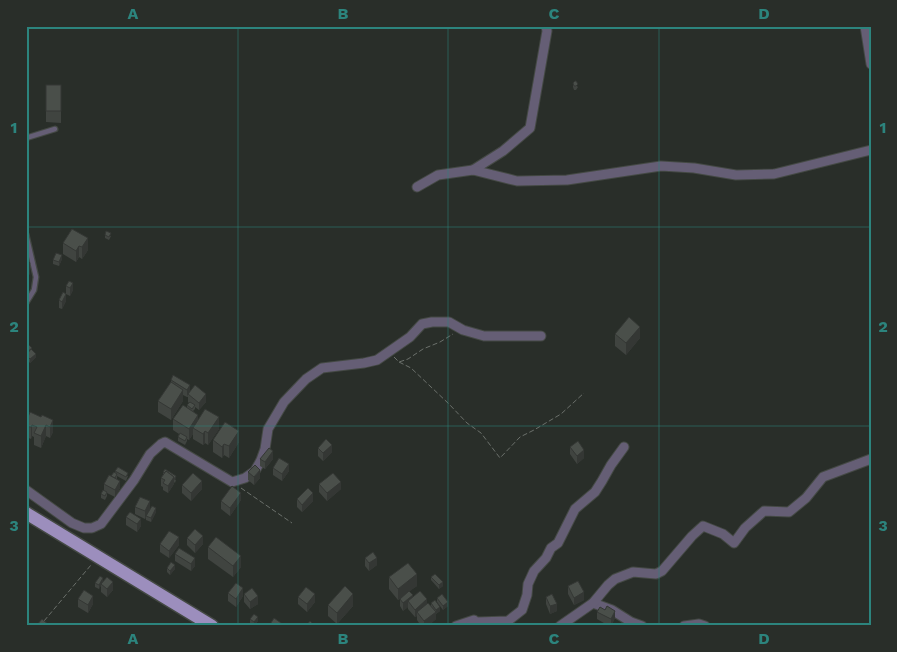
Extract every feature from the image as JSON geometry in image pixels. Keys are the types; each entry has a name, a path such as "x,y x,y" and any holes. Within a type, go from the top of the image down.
{"main road":[{"path":"26,513 212,626"}],"street":[{"path":"473,170 503,151 530,128 547,31 546,26"},
{"path":"864,26 871,64"},
{"path":"416,188 438,175 473,170 517,181 567,180 661,166 694,168 736,175 774,174 871,150"},
{"path":"26,490 72,523 84,528 92,528 101,524 134,480 150,454 165,442 232,482 245,478 255,471 261,460 268,429 284,402 306,379 322,368 377,360 410,337 422,324 449,322 463,330 484,336 541,336"},
{"path":"470,626 477,622 508,621 522,610 528,584 534,571 546,558 551,548 558,543 575,509 595,492 624,447"},
{"path":"560,626 592,603 608,585 622,576 633,572 656,574 662,570 703,526 723,534 734,543 745,528 764,512 789,512 806,498 823,478 871,458"},
{"path":"592,603 612,610 631,622 642,626"},
{"path":"456,626 477,619 486,622"},
{"path":"684,626 699,624 704,626"}],"lane":[{"path":"26,138 55,129"},
{"path":"26,234 36,277 34,290 26,303"}],"path":[{"path":"399,362 463,330"},
{"path":"385,353 411,368 481,434 500,458 520,437 562,414 584,393"},
{"path":"232,482 292,523"},
{"path":"40,626 98,556"}],"building":[{"path":"575,81 578,84 574,86 573,83"},
{"path":"46,85 61,85 61,111 46,111"},
{"path":"72,229 88,238 82,247 79,246 76,251 63,243"},
{"path":"106,231 111,233 109,237 105,235"},
{"path":"56,253 62,255 59,262 53,260"},
{"path":"26,260 30,263 26,269"},
{"path":"69,281 73,283 70,288 66,286"},
{"path":"63,292 66,294 62,302 59,300"},
{"path":"629,317 640,327 626,343 615,334"},
{"path":"28,344 32,348 26,353 26,345"},
{"path":"31,349 36,354 30,359 26,355"},
{"path":"173,375 190,385 187,390 171,380"},
{"path":"171,382 183,390 171,409 158,401"},
{"path":"195,385 206,394 199,403 188,394"},
{"path":"190,402 195,405 192,409 187,405"},
{"path":"183,405 198,415 189,429 173,419"},
{"path":"205,409 219,417 208,433 205,431 203,434 193,428"},
{"path":"30,412 53,420 50,427 46,425 41,436 34,433 37,427 32,425 31,427 26,426"},
{"path":"225,422 239,431 229,446 224,444 222,447 213,440"},
{"path":"180,433 187,437 185,441 178,437"},
{"path":"326,439 332,445 323,453 318,448"},
{"path":"578,441 584,450 577,456 570,447"},
{"path":"269,448 273,451 265,462 260,459"},
{"path":"279,458 289,464 282,474 273,468"},
{"path":"255,465 260,470 254,477 248,472"},
{"path":"118,467 128,473 126,477 115,471"},
{"path":"165,469 176,476 175,479 166,471 163,472"},
{"path":"166,471 174,477 168,486 163,483 165,480 161,478"},
{"path":"114,472 117,474 115,478 111,476"},
{"path":"193,473 202,481 191,493 182,485"},
{"path":"333,473 341,482 327,493 319,484"},
{"path":"109,475 120,481 115,490 104,484"},
{"path":"232,486 241,493 230,508 221,501"},
{"path":"308,488 313,493 302,505 297,499"},
{"path":"103,490 107,492 105,496 101,494"},
{"path":"140,497 150,501 145,511 135,507"},
{"path":"152,506 156,508 151,518 146,516"},
{"path":"130,512 141,519 137,524 126,517"},
{"path":"195,529 203,536 195,545 187,538"},
{"path":"169,531 179,537 169,551 160,544"},
{"path":"216,537 241,556 233,566 208,547"},
{"path":"179,548 195,558 191,564 175,554"},
{"path":"373,552 377,558 369,563 365,558"},
{"path":"171,562 175,565 170,571 167,568"},
{"path":"408,563 417,574 398,589 389,577"},
{"path":"435,574 443,582 439,585 431,577"},
{"path":"100,576 103,578 99,585 95,583"},
{"path":"107,577 113,582 107,589 101,584"},
{"path":"578,581 584,592 574,598 568,586"},
{"path":"236,583 243,588 236,599 228,593"},
{"path":"345,586 353,594 337,613 328,605"},
{"path":"306,587 315,594 307,604 298,597"},
{"path":"252,588 258,596 250,602 244,594"},
{"path":"84,590 93,596 88,605 78,599"},
{"path":"409,591 413,595 403,603 400,599"},
{"path":"420,591 427,599 415,610 408,601"},
{"path":"442,594 448,602 443,606 437,598"},
{"path":"552,594 557,604 550,606 546,597"},
{"path":"435,600 440,607 436,610 431,603"},
{"path":"428,603 436,612 424,621 417,612"},
{"path":"607,606 615,611 611,619 597,612 600,607 605,610"},
{"path":"254,614 258,617 254,622 250,619"},
{"path":"274,618 284,625 269,626"},
{"path":"42,619 50,626 36,626"},
{"path":"310,621 315,626 306,626"}]}
